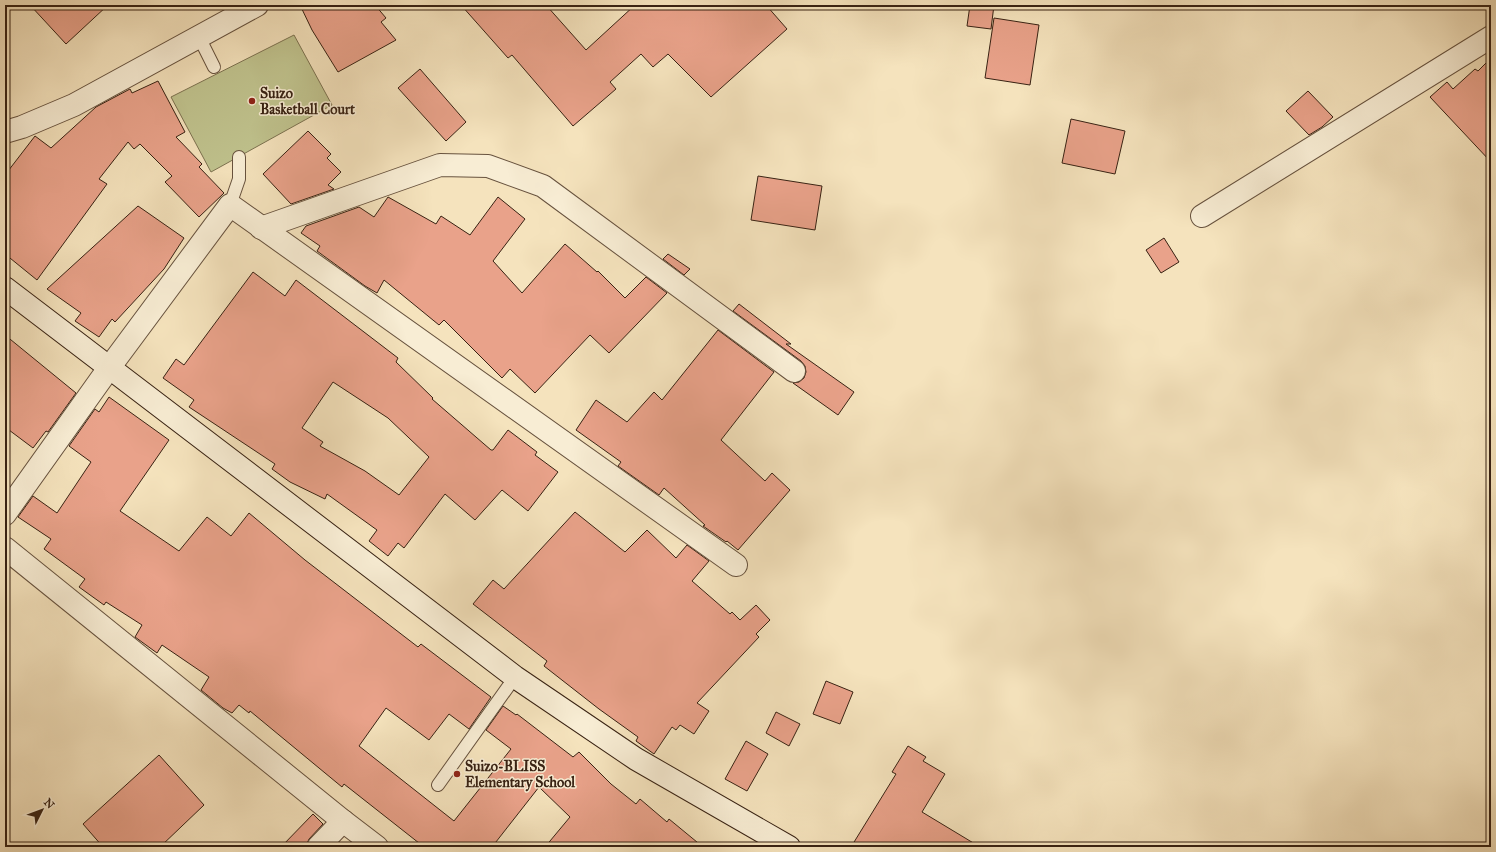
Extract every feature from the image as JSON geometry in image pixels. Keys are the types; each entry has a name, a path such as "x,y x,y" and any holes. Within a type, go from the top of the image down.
{"street":[{"path":"5,132 22,127 74,105 257,5"},
{"path":"1202,216 1491,37"},
{"path":"261,228 440,165 488,166 543,186 794,371"},
{"path":"5,514 109,368 230,205 736,565"},
{"path":"5,288 515,677 636,759 785,846"},
{"path":"5,548 343,821 378,847"},
{"path":"318,847 343,821"}],"lane":[{"path":"199,37 214,67"},
{"path":"230,205 239,179 239,156"},
{"path":"438,785 515,677"}],"green space":[{"name":"Suizo Basketball Court","path":"294,35 332,105 211,172 171,97"}],"building":[{"path":"30,5 108,5 66,44"},
{"path":"300,5 375,5 386,18 381,22 396,40 338,72 312,30"},
{"path":"461,5 546,5 586,50 635,5 766,5 787,29 711,97 668,54 653,67 641,54 610,82 616,89 573,126 512,55 508,58"},
{"path":"970,5 994,5 991,29 967,26"},
{"path":"994,18 1039,25 1030,85 985,78"},
{"path":"1491,58 1491,162 1430,97 1447,82 1453,89 1475,69 1478,71"},
{"path":"420,69 466,122 446,141 398,88"},
{"path":"158,81 185,132 176,137 202,164 199,167 224,193 199,217 165,182 172,176 140,144 134,149 128,142 99,179 107,184 37,280 5,254 5,175 35,136 51,148 96,107 130,89 132,93"},
{"path":"1308,91 1333,117 1322,127 1309,135 1286,111"},
{"path":"1071,119 1125,131 1115,174 1062,163"},
{"path":"308,131 331,154 327,158 341,172 328,185 334,189 291,204 263,174"},
{"path":"758,176 822,186 815,230 751,220"},
{"path":"388,197 436,224 441,216 470,235 498,197 525,219 493,261 522,293 565,244 597,272 598,271 625,298 646,277 667,293 609,353 590,335 535,393 510,369 502,378 444,320 439,325 384,280 377,293 365,286 317,251 320,246 301,233 306,226 359,207 374,217"},
{"path":"138,206 184,238 164,269 115,322 112,319 99,337 75,321 81,313 47,289"},
{"path":"1164,238 1179,262 1161,273 1146,250"},
{"path":"668,254 690,269 684,275 663,259"},
{"path":"253,272 285,296 296,280 398,358 396,362 433,398 432,399 491,450 493,450 508,430 537,452 535,455 558,472 528,511 502,490 475,520 445,494 404,548 398,543 388,556 369,541 377,530 327,494 325,499 290,482 272,469 275,464 189,407 194,400 163,378 176,359 184,365","holes":["333,382 388,418 429,457 399,495 365,471 320,446 323,442 302,428"]},
{"path":"739,304 791,344 786,344 854,392 838,415 793,383 799,382 804,378 806,372 805,366 801,361 733,311"},
{"path":"718,330 774,372 721,440 765,481 772,473 790,490 738,550 727,541 726,542 703,526 705,525 664,488 659,495 618,466 621,462 576,430 596,400 627,422 654,392 662,400"},
{"path":"5,335 76,393 48,432 46,431 33,448 5,427"},
{"path":"109,397 169,440 120,511 179,551 207,517 231,536 249,513 305,560 418,647 421,644 491,697 469,729 449,714 429,740 386,708 359,746 454,821 511,749 486,730 503,706 516,715 517,714 573,757 579,752 611,784 636,804 640,799 667,822 669,819 703,847 545,847 570,817 539,787 492,847 424,847 344,784 342,787 250,711 249,713 239,705 232,713 223,708 201,690 209,677 162,645 157,653 135,637 142,625 106,602 104,605 79,587 85,579 44,549 51,539 18,517 33,496 57,513 91,462 69,446 95,409 99,412"},
{"path":"575,512 625,552 647,530 676,558 687,545 709,561 692,581 730,614 732,612 740,620 756,605 770,620 756,634 759,637 697,703 709,711 694,734 680,725 676,730 672,727 654,754 636,741 638,737 544,666 547,661 473,604 493,580 504,589"},
{"path":"826,681 853,692 840,724 813,714"},
{"path":"776,712 800,724 789,746 766,733"},
{"path":"746,741 768,754 747,791 725,779"},
{"path":"908,746 926,757 923,761 945,774 922,812 980,847 851,847 896,774 892,772"},
{"path":"159,755 204,805 160,847 103,847 83,824"},
{"path":"313,814 323,824 309,839 306,847 281,847"}],"place":[{"name":"Suizo Basketball Court","path":"252,101"},
{"name":"Suizo-BLISS Elementary School","path":"457,774"}]}
